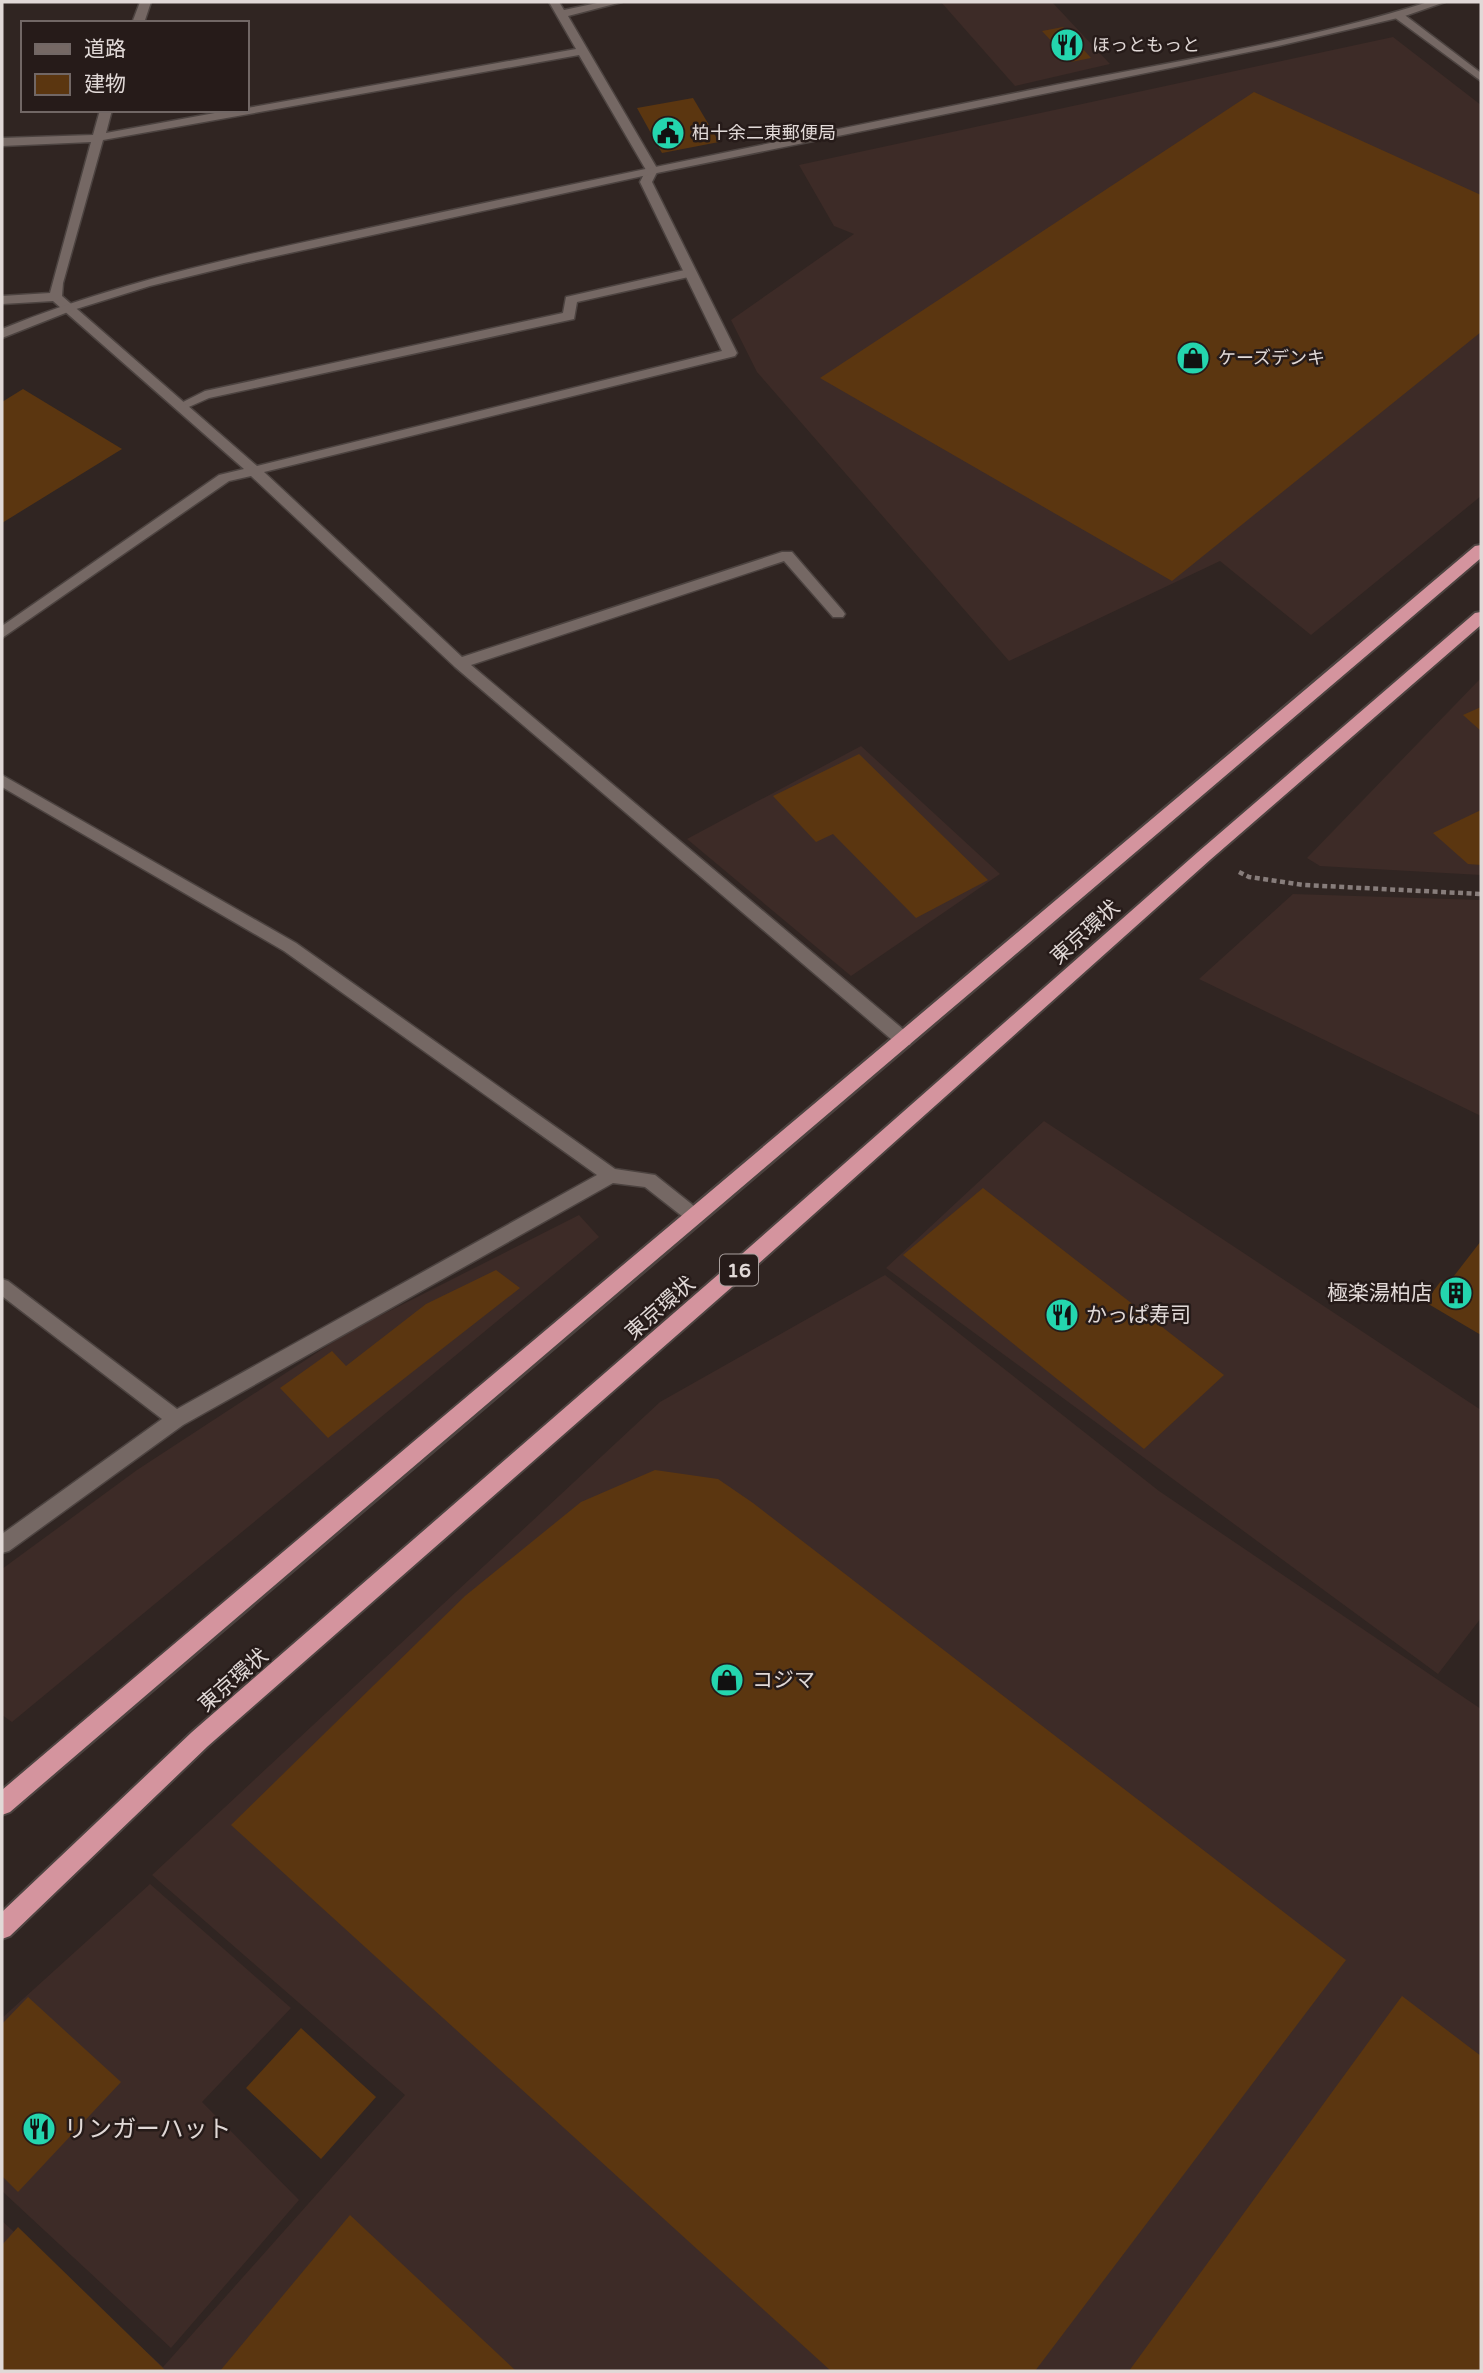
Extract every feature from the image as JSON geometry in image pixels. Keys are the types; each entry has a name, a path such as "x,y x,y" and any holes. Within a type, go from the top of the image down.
{"highway":[{"name":"東京環状","path":"2,1804 693,1215 904,1040 1481,550"},
{"name":"東京環状","path":"2,1928 200,1739 731,1276 1204,856 1481,617"}],"street":[{"path":"139,21 145,2"},
{"path":"554,2 652,170"},
{"path":"561,14 616,2"},
{"path":"2,300 62,302 244,259 652,170 1278,43 1398,15 1439,2"},
{"path":"1398,15 1481,78"},
{"path":"248,111 583,51"},
{"path":"105,112 57,283 62,302 252,469 460,663 904,1040"},
{"path":"2,142 96,138 242,112"},
{"path":"2,633 224,478 730,353 646,182 652,170"},
{"path":"182,406 205,395 569,316 571,300 689,273"},
{"path":"2,334 62,302"},
{"path":"460,663 787,555 838,614"},
{"path":"2,780 290,947 611,1176 649,1180 693,1215"},
{"path":"2,1545 176,1419 611,1176"},
{"path":"2,1286 176,1419"}],"path":[{"path":"1204,856 1249,877 1304,885 1481,894"}],"shaded area":[{"path":"941,2 1052,2 1110,64 1015,86"},
{"path":"1393,37 1481,105 1481,496 1311,635 1220,561 1009,661 757,372 731,320 854,234 834,226 799,165"},
{"path":"1481,678 1481,875 1320,866 1307,858"},
{"path":"861,746 1000,874 851,976 687,839"},
{"path":"1293,894 1481,900 1481,1116 1199,979"},
{"path":"1044,1121 1481,1410 1481,1618 1438,1674 886,1268"},
{"path":"579,1215 599,1237 12,1722 2,1715 2,1569 137,1470 350,1331"},
{"path":"885,1275 1159,1491 1481,1709 1481,2371 2,2371 2,2221 163,2367 405,2095 152,1875 660,1402"},
{"path":"150,1884 291,2008 202,2102 299,2200 171,2348 2,2191 2,2018"}],"building":[{"name":"ほっともっと","path":"1063,27 1091,58 1071,62 1042,31"},
{"path":"1254,92 1481,195 1481,332 1172,581 820,378"},
{"path":"693,98 719,142 662,153 637,108"},
{"path":"23,389 122,449 2,523 2,402"},
{"path":"1481,707 1481,731 1463,715"},
{"path":"859,754 988,880 916,918 833,834 816,842 773,796"},
{"path":"1481,810 1481,865 1468,864 1433,833"},
{"name":"かっぱ寿司","path":"983,1188 1224,1375 1144,1449 903,1255"},
{"name":"極楽湯柏店","path":"1481,1241 1481,1335 1425,1302 1441,1281 1447,1285"},
{"path":"496,1270 520,1288 328,1438 280,1388 332,1351 346,1366 426,1304"},
{"path":"655,1470 718,1479 753,1503 1346,1960 1035,2371 831,2371 231,1825 465,1596 581,1502"},
{"path":"1402,1996 1481,2056 1481,2371 1129,2371"},
{"name":"リンガーハット","path":"28,1997 121,2082 18,2192 2,2176 2,2024"},
{"path":"301,2028 376,2097 321,2159 246,2088"},
{"path":"350,2215 516,2371 220,2371"},
{"path":"18,2227 166,2371 2,2371 2,2245"}],"place":[{"name":"ほっともっと","path":"1067,45"},
{"name":"柏十余二東郵便局","path":"668,133"},
{"name":"ケーズデンキ","path":"1193,358"},
{"name":"極楽湯柏店","path":"1456,1293"},
{"name":"かっぱ寿司","path":"1062,1315"},
{"name":"コジマ","path":"727,1680"},
{"name":"リンガーハット","path":"39,2129"}]}
